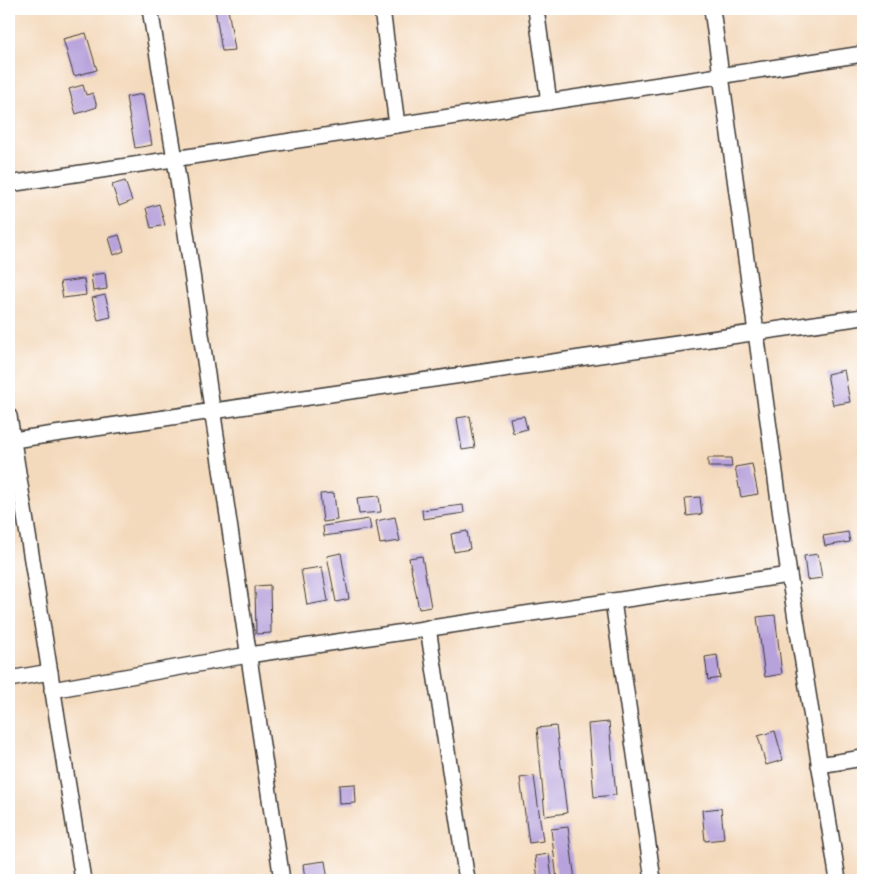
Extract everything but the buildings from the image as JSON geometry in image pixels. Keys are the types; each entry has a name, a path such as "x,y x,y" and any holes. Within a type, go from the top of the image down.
{"street":[{"path":"150,9 175,159 282,880"},
{"path":"382,9 397,125"},
{"path":"536,9 550,102"},
{"path":"712,9 789,575 838,880"},
{"path":"9,184 863,54"},
{"path":"13,440 863,317"},
{"path":"9,416 83,880"},
{"path":"52,690 248,655 789,575"},
{"path":"613,601 653,880"},
{"path":"428,628 466,880"},
{"path":"9,679 50,672"},
{"path":"819,765 863,758"}]}
